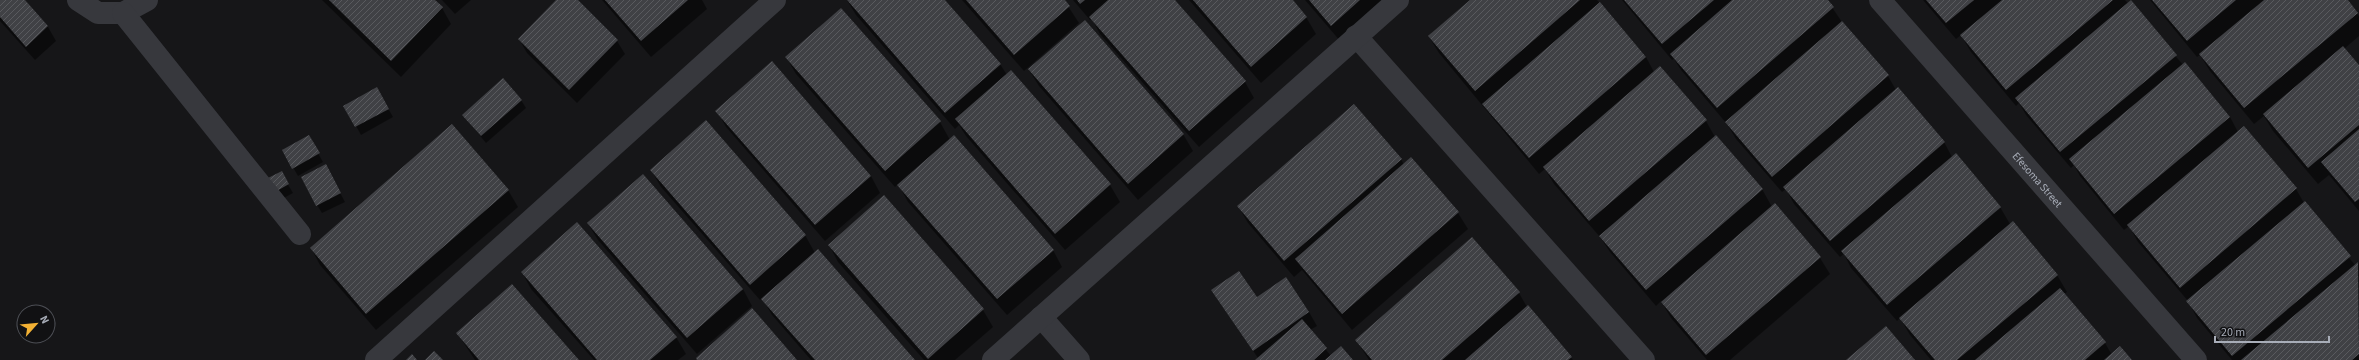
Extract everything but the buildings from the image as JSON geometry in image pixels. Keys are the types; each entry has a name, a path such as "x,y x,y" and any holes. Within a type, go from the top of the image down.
{"street":[{"path":"78,0 98,13 123,13 147,0"},
{"path":"993,360 1398,0"},
{"name":"Efesoma Street","path":"1880,0 2196,360"},
{"path":"376,360 765,3"},
{"path":"123,13 300,234"},
{"path":"1356,36 1644,360"},
{"path":"1041,317 1079,360"}]}
